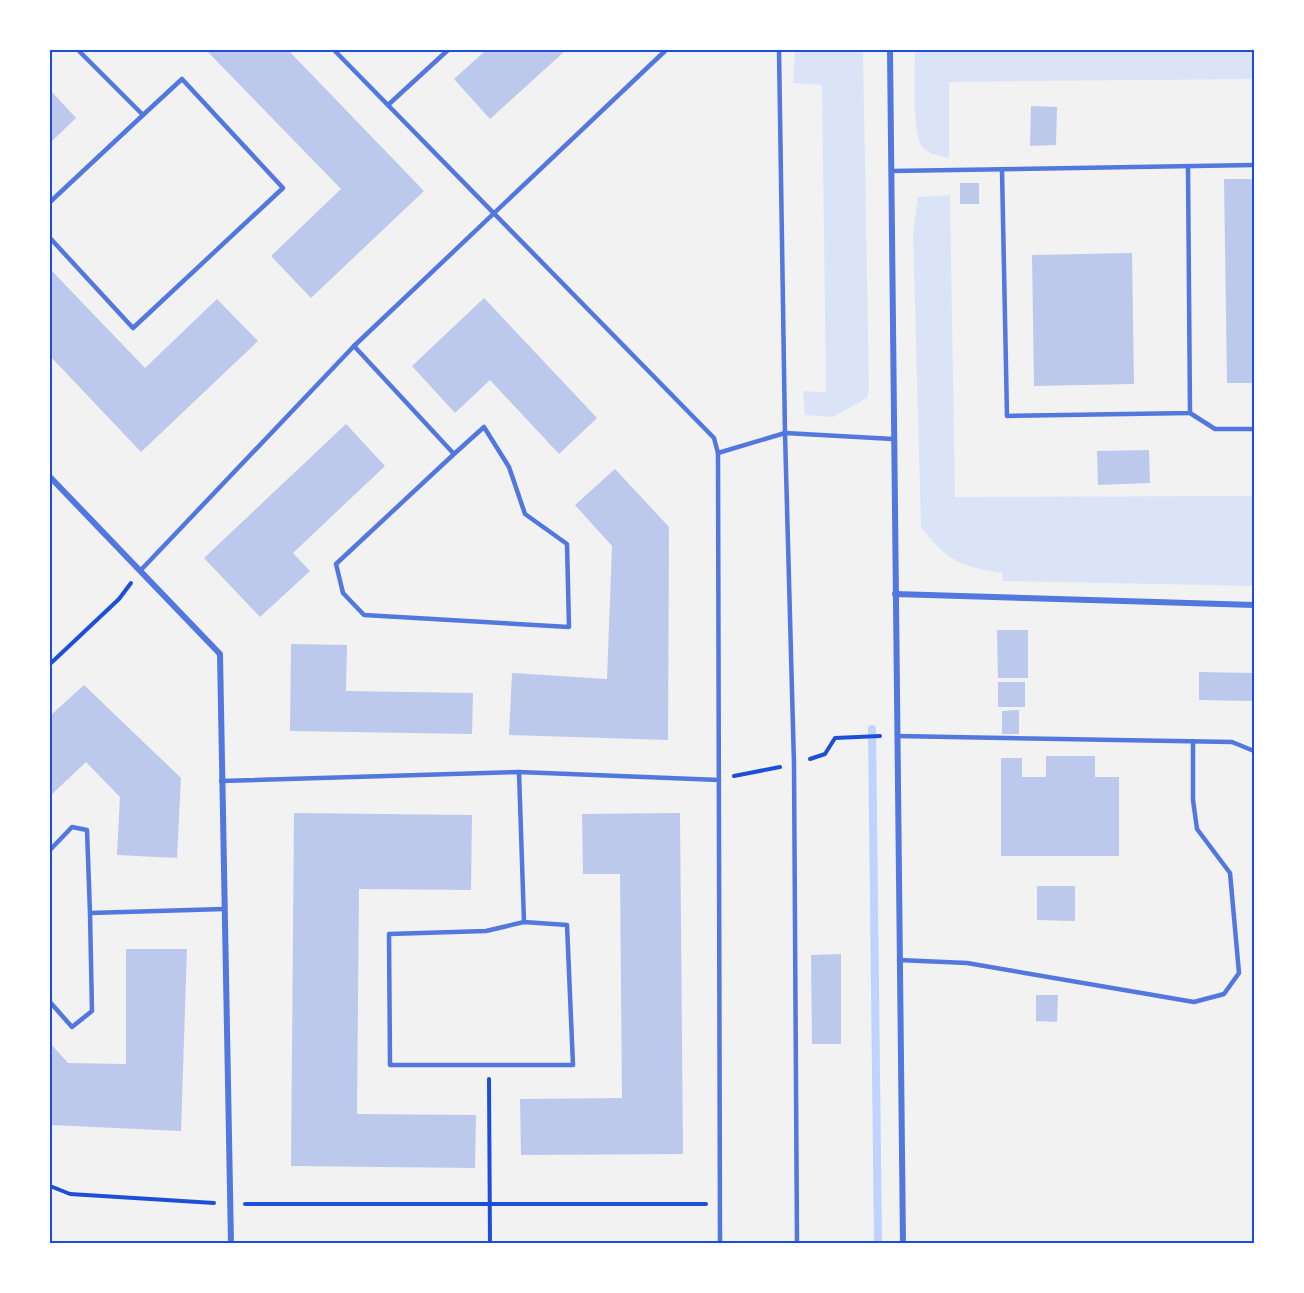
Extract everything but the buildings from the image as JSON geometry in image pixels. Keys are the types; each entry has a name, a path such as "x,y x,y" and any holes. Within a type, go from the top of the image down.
{"street":[{"path":"890,50 903,1244"},
{"path":"50,477 220,654 231,1244"},
{"path":"895,594 1254,605"}],"lane":[{"path":"78,50 143,115"},
{"path":"334,50 714,438 718,453 720,1244"},
{"path":"388,105 448,50"},
{"path":"140,571 354,346 666,50"},
{"path":"779,50 785,434 794,764 797,1244"},
{"path":"50,202 182,79 283,188 132,328 50,238"},
{"path":"891,171 1254,165"},
{"path":"1188,166 1190,412"},
{"path":"1002,170 1007,416 1190,412 1215,429 1254,429"},
{"path":"354,346 453,454"},
{"path":"484,427 509,467 525,514 567,544 569,627 363,615 343,593 336,564 453,454 484,427"},
{"path":"718,453 785,434 893,439"},
{"path":"897,736 1232,742 1254,751"},
{"path":"899,960 967,963 1194,1002 1224,994 1239,973 1230,873 1197,829 1193,800 1193,741"},
{"path":"221,781 519,772 719,780"},
{"path":"519,772 524,922"},
{"path":"50,850 72,827 87,830 92,1011 72,1027 50,1002"},
{"path":"90,913 224,909"},
{"path":"524,922 567,925 573,1065 390,1065 389,934 486,931 524,922"}],"path":[{"path":"50,664 118,599 140,571"},
{"path":"489,1065 490,1244"},
{"path":"50,1186 70,1194 230,1204 719,1204"}],"shaded area":[{"path":"795,50 863,50 869,389 867,398 833,417 805,415 803,391 826,392 822,85 793,83"},
{"path":"915,50 1254,50 1254,79 949,82 949,158 929,152 919,141 915,116"},
{"path":"950,195 955,497 1254,496 1254,586 1003,581 1002,573 965,565 947,555 930,539 921,527 913,233 918,197"}],"waterway":[{"path":"872,729 878,1244"}]}
